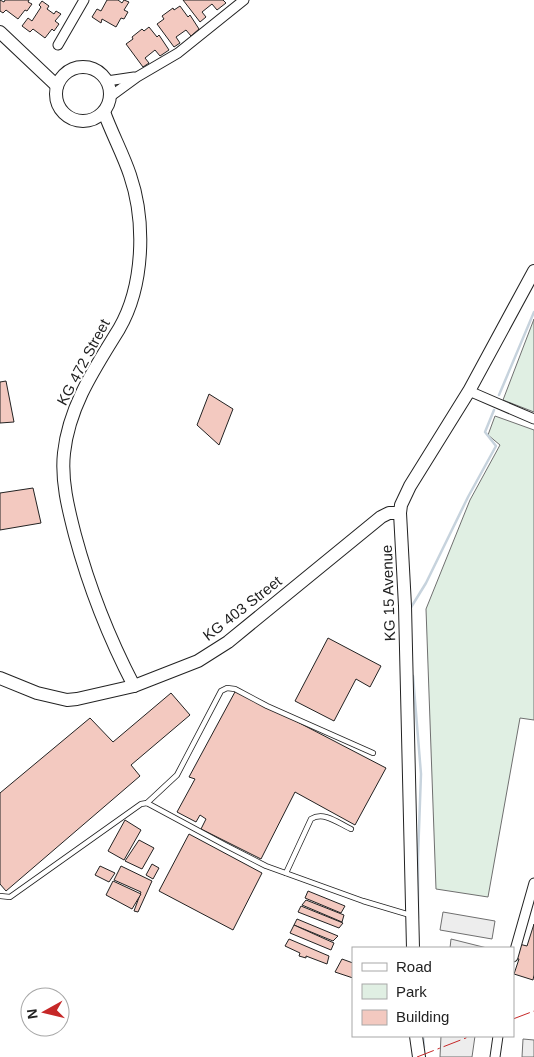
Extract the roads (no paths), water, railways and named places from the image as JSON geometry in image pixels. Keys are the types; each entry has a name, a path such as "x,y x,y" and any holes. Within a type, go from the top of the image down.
{"main road":[{"path":"0,32 57,86"},
{"path":"85,66 98,71 108,81 111,96 104,112 91,121 81,122 74,120 62,112 56,99 57,86 65,73 71,69 85,66"},
{"path":"43,72 65,73"},
{"name":"KG 472 Street","path":"104,112 130,175 137,209 140,246 137,284 120,327 97,364 75,407 68,431 63,473 72,522 82,561 98,608 134,686"},
{"path":"91,121 114,137"},
{"name":"KG 15 Avenue","path":"413,947 401,505 410,486 469,390 534,271"},
{"name":"KG 403 Street","path":"0,678 37,693 67,700 100,695 134,686 198,661 213,653 381,517 389,513 400,513"},
{"path":"416,1037 419,1057"}],"street":[{"path":"58,45 84,0"},
{"path":"111,96 137,77 178,53 244,0"},
{"path":"108,81 137,77"},
{"path":"469,390 534,419"},
{"path":"514,954 531,911 534,883"},
{"path":"495,1057 498,1037"}],"lane":[{"path":"0,896 10,897 141,804 147,802 177,775 221,691 227,688 242,692 267,706 373,753"},
{"path":"147,802 266,866 363,901 412,915"},
{"path":"286,873 312,819 316,816 323,815 351,829"}],"waterway":[{"path":"499,395 534,312"},
{"path":"410,609 426,583 468,497 496,446 485,432 494,410"},
{"path":"413,676 421,774 418,918"},
{"path":"423,1037 424,1047"}]}
